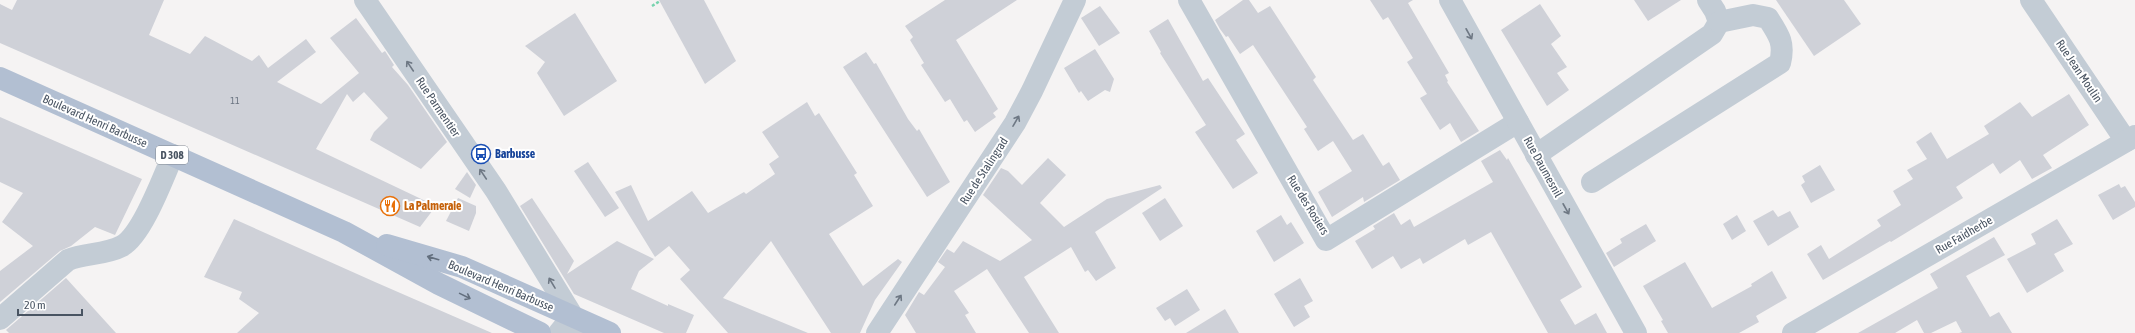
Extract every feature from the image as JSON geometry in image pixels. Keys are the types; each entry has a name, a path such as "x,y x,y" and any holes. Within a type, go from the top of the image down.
{"main road":[{"name":"Boulevard Henri Barbusse","path":"0,78 344,232 439,284 540,333"},
{"name":"Boulevard Henri Barbusse","path":"344,232 462,267 572,328 610,333"}],"street":[{"name":"Rue Parmentier","path":"365,0 496,191 572,328"},
{"name":"Rue de Stalingrad","path":"877,333 1015,124 1075,0"},
{"name":"Rue des Rosiers","path":"1189,0 1326,240 1518,122"},
{"name":"Rue Daumesnil","path":"1450,0 1636,333"},
{"path":"1536,155 1712,34 1718,22 1715,11 1708,0"},
{"name":"Rue Jean Moulin","path":"2031,0 2131,139"},
{"path":"1592,182 1780,63 1783,50 1780,36 1768,18 1753,15 1718,22"},
{"name":"Rue Faidherbe","path":"1793,333 2131,139"},
{"path":"0,319 68,260 80,255 106,252 122,246 138,231 173,156"}],"path":[{"path":"652,6 660,1"}],"building":[{"path":"17,0 164,0 149,35 190,54 205,36 252,61 259,55 268,68 306,39 316,52 277,82 321,104 359,73 330,38 356,18 382,53 385,51 394,65 392,67 408,85 447,142 421,169 370,140 374,132 388,118 364,92 353,102 347,94 316,149 436,206 420,227 0,43 0,4 12,10"},
{"path":"659,0 704,0 736,61 705,84"},
{"path":"945,0 1017,0 956,40 998,109 993,113 996,117 975,132 967,120 964,122 950,99 945,102 921,65 924,63 910,40 913,37 905,26"},
{"path":"1243,0 1249,0 1258,13 1270,6 1316,77 1313,80 1353,140 1363,134 1383,166 1389,162 1400,180 1364,202 1363,197 1332,217 1318,192 1352,171 1333,141 1318,151 1304,129 1307,127 1253,45 1240,54 1228,36 1226,37 1220,29 1215,20"},
{"path":"1370,0 1413,0 1408,3 1449,73 1445,75 1448,81 1447,82 1479,131 1461,142 1450,123 1440,130 1420,98 1427,94 1407,62 1413,58 1388,17 1383,20"},
{"path":"1634,0 1681,0 1648,21"},
{"path":"1776,0 1844,0 1861,24 1814,56"},
{"path":"1540,4 1561,36 1551,44 1567,67 1557,73 1569,90 1547,106 1501,30"},
{"path":"1100,6 1120,33 1099,46 1081,18"},
{"path":"575,13 617,81 564,116 537,73 545,62 525,46"},
{"path":"1168,19 1203,81 1208,78 1245,134 1236,140 1258,173 1233,189 1195,132 1206,125 1160,53 1161,52 1149,31"},
{"path":"1095,49 1114,79 1110,92 1105,90 1088,101 1081,91 1079,93 1064,68"},
{"path":"866,52 874,64 876,63 908,119 917,131 919,129 950,182 927,197 843,67"},
{"path":"2069,94 2089,125 2043,155 2052,168 2032,179 2020,160 2000,174 1993,163 1956,187 1963,198 1891,242 1890,241 1823,280 1807,254 1821,245 1829,259 1881,226 1877,220 1901,205 1893,191 1913,179 1907,170 1927,159 1916,142 1931,132 1947,159 1989,134 1984,126 2020,102 2032,117"},
{"path":"807,102 815,116 819,113 857,173 854,175 873,206 829,234 863,286 898,259 902,262 875,300 860,333 831,333 771,241 723,298 808,333 728,333 680,279 690,270 669,246 655,257 615,192 631,185 648,221 692,191 708,213 744,192 746,194 775,174 769,164 779,157 762,132"},
{"path":"0,117 142,179 115,235 95,227 71,246 60,251 0,302 0,271 33,246 2,222 23,193 0,182"},
{"path":"1500,150 1507,160 1508,158 1582,287 1560,300 1575,325 1596,313 1607,333 1548,333 1491,232 1468,245 1465,239 1423,264 1420,258 1401,269 1393,256 1372,269 1355,241 1375,229 1373,226 1394,213 1401,225 1410,219 1414,227 1493,182 1481,161"},
{"path":"1048,158 1066,175 1040,203 1064,227 1107,199 1160,185 1162,188 1095,232 1116,268 1096,281 1088,270 1085,272 1071,247 1024,277 1059,333 1029,333 987,269 954,291 969,313 965,315 976,333 916,333 905,315 919,292 924,295 945,267 938,262 947,249 954,253 963,241 1000,261 1032,240 983,195 1001,168 1008,171 1022,185"},
{"path":"588,162 619,208 605,217 574,171"},
{"path":"1820,165 1835,190 1811,203 1801,185 1805,182 1802,176"},
{"path":"467,172 476,185 470,198 455,189"},
{"path":"2119,184 2121,188 2125,186 2135,202 2135,207 2113,220 2098,195"},
{"path":"458,198 476,206 476,213 469,231 446,221"},
{"path":"532,198 574,261 567,274 617,241 654,259 639,271 631,289 668,306 668,304 694,315 686,333 664,333 574,294 520,206"},
{"path":"1165,198 1183,226 1160,241 1142,213"},
{"path":"1773,210 1778,217 1790,211 1799,227 1768,246 1753,221"},
{"path":"1281,215 1287,225 1291,222 1304,243 1274,262 1256,231"},
{"path":"1737,215 1746,231 1732,240 1723,224"},
{"path":"234,219 492,333 237,333 259,313 239,299 242,292 204,277"},
{"path":"2057,219 2073,244 2054,254 2064,271 2027,293 2007,259 2036,244 2031,234"},
{"path":"1646,224 1656,241 1614,267 1606,253 1622,243 1620,239"},
{"path":"1994,237 2005,255 1966,276 1990,317 1999,312 2012,333 1959,333 1962,332 1956,321 1931,333 1924,333 1917,320 1895,333 1858,333 1938,288 1930,274"},
{"path":"1685,262 1712,308 1752,286 1751,284 1772,271 1787,298 1756,316 1759,322 1739,333 1668,333 1661,321 1663,320 1643,286"},
{"path":"66,278 116,333 9,333 6,330"},
{"path":"1300,278 1313,301 1304,306 1310,317 1294,327 1274,294"},
{"path":"1187,289 1200,310 1175,326 1170,318 1165,321 1156,308"},
{"path":"1225,309 1239,333 1186,333"}],"place":[{"name":"Barbusse","path":"481,154"},
{"name":"La Palmeraie","path":"390,206"}]}
